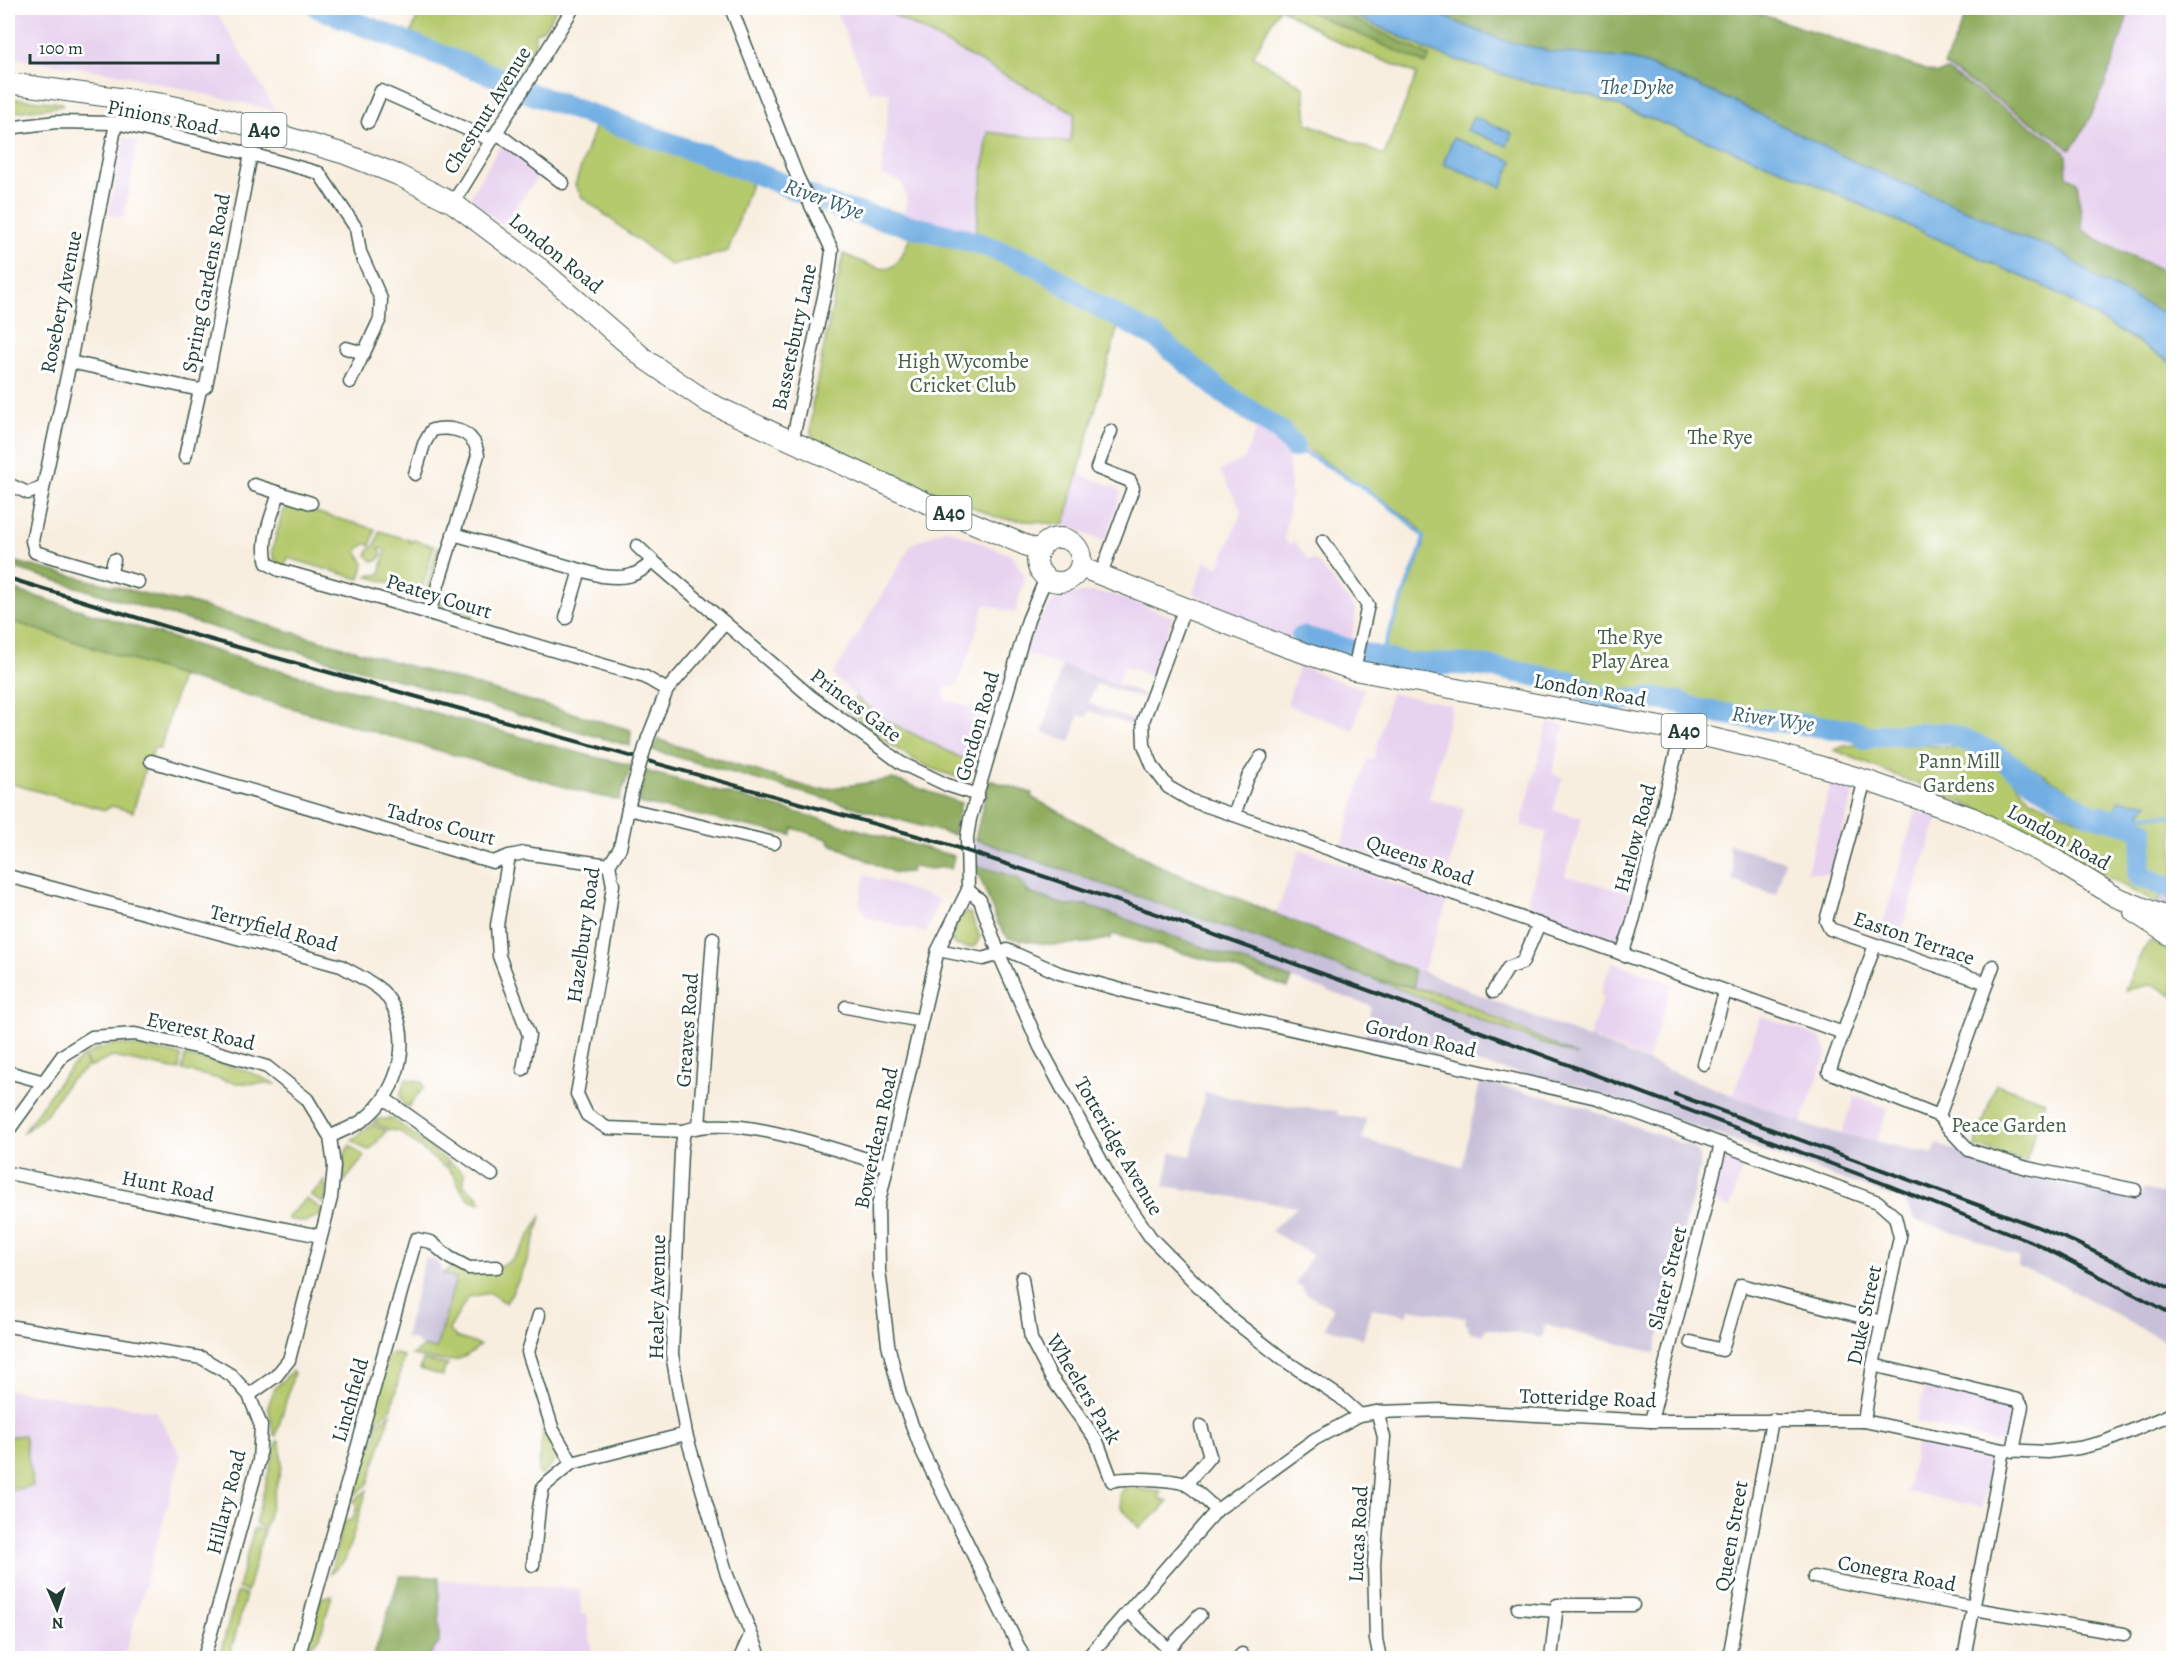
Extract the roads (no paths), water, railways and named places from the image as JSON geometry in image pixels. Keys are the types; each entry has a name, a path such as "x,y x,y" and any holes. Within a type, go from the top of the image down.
{"main road":[{"name":"London Road","path":"8,83 205,112 325,161 398,175 453,203 542,270 646,360 709,403 1039,551"},
{"path":"1054,539 1065,539 1080,552 1080,567 1076,574 1063,581 1046,578 1038,566 1039,551 1047,542 1054,539"},
{"name":"London Road","path":"1080,567 1284,646 1354,670 1682,731 1776,753 1866,780 1973,818 2054,859 2116,897"},
{"name":"A40","path":"2116,897 2174,920"},
{"name":"A40","path":"2116,897 2131,910 2174,938"}],"street":[{"name":"Chestnut Avenue","path":"453,203 573,8"},
{"name":"Bassetsbury Lane","path":"731,8 797,176 832,250 829,274 792,442"},
{"path":"368,122 381,91 494,136 562,183"},
{"name":"Pinions Road","path":"8,128 56,122 116,123 251,154 325,161"},
{"name":"Rosebery Avenue","path":"110,574 35,552 32,541 70,362 116,123"},
{"name":"Spring Gardens Road","path":"70,362 200,390 206,386 251,154"},
{"path":"325,161 356,228 360,252 381,299 380,319 350,382"},
{"path":"346,348 363,353"},
{"path":"185,457 200,390"},
{"path":"415,474 424,444 432,430 445,428 460,431 473,441 478,455 429,614"},
{"path":"1101,574 1133,489 1130,481 1097,468 1111,431"},
{"path":"8,484 28,493 42,488"},
{"path":"254,485 311,502"},
{"name":"Peatey Court","path":"279,493 267,532 264,552 267,563 279,570 368,594 645,677 668,690"},
{"path":"453,534 602,576 620,578 640,573 653,561"},
{"path":"1323,541 1368,605 1354,670"},
{"name":"Princes Gate","path":"637,546 810,696 901,763 947,785 978,795"},
{"path":"114,560 110,574 138,582"},
{"path":"566,618 580,570"},
{"name":"Gordon Road","path":"938,950 968,890 966,837 1028,620 1046,578"},
{"name":"Queens Road","path":"1185,607 1143,721 1144,745 1153,767 1168,787 1192,801 1843,1033"},
{"path":"668,690 725,623"},
{"name":"Hazelbury Road","path":"668,690 648,738 633,787 620,848 609,865 613,885 577,1094 587,1115 607,1128 684,1131"},
{"name":"Harlow Road","path":"1622,954 1632,925 1682,731"},
{"path":"1234,815 1248,777 1261,757"},
{"name":"Tadros Court","path":"151,761 493,862 509,856"},
{"name":"Easton Terrace","path":"1866,780 1826,921 1830,929 1987,983"},
{"path":"628,809 774,843"},
{"path":"509,856 525,853 609,865"},
{"name":"Tadros Court","path":"509,856 497,925 499,956 529,1035 523,1069"},
{"name":"Terryfield Road","path":"8,876 341,966 383,992 398,1016 402,1044 398,1071 385,1100 362,1121 330,1137"},
{"path":"938,950 983,959 999,954 981,900 968,890"},
{"path":"1493,992 1508,968 1522,963 1539,924"},
{"name":"Greaves Road","path":"699,1126 713,938"},
{"path":"1875,945 1829,1072 1939,1116 1969,1150 2027,1168 2135,1190"},
{"name":"Bowerdean Road","path":"938,950 878,1206 879,1270 888,1344 900,1394 922,1451 1024,1659"},
{"name":"Gordon Road","path":"999,954 1007,950 1059,973 1140,995 1597,1098 1878,1202 1894,1217"},
{"name":"Totteridge Avenue","path":"999,954 1040,1047 1112,1181 1151,1238 1230,1317 1284,1360 1340,1397 1360,1415"},
{"path":"1939,1116 1993,966"},
{"path":"1704,1064 1725,992"},
{"path":"846,1007 921,1021"},
{"name":"Everest Road","path":"8,1131 63,1055 92,1037 135,1034 210,1050 267,1067 307,1099 330,1137 334,1166 331,1198 289,1360 276,1376 249,1395"},
{"path":"8,1072 44,1082"},
{"path":"385,1100 492,1175"},
{"path":"684,1131 699,1126 720,1126 775,1133 886,1165"},
{"name":"Healey Avenue","path":"684,1131 681,1152 672,1354 686,1434 727,1575 761,1659"},
{"name":"Slater Street","path":"1651,1421 1721,1144"},
{"name":"Hunt Road","path":"8,1173 320,1236"},
{"name":"Duke Street","path":"1864,1421 1873,1365 1900,1237 1894,1217"},
{"name":"Linchfield","path":"298,1659 416,1239 431,1242 450,1258 468,1268 498,1267"},
{"name":"Wheelers Park","path":"1022,1278 1031,1339 1051,1377 1097,1441 1112,1481 1120,1478 1146,1479 1186,1484"},
{"path":"1691,1342 1722,1350 1741,1285 1882,1322"},
{"path":"539,1315 528,1352 553,1431 572,1462"},
{"name":"Hillary Road","path":"8,1326 202,1358 231,1374 249,1395 261,1426 259,1461 204,1659"},
{"path":"1873,1365 2018,1400 2022,1406 2008,1451 1964,1659"},
{"name":"Totteridge Road","path":"1087,1659 1217,1510 1315,1439 1360,1415 1377,1412 1444,1410 1651,1421 1864,1421 2008,1451 2048,1452 2104,1442 2174,1413"},
{"name":"Lucas Road","path":"1377,1412 1384,1437 1374,1564 1376,1639 1380,1659"},
{"name":"Queen Street","path":"1729,1659 1772,1420"},
{"path":"1201,1426 1210,1456 1186,1484 1217,1510"},
{"path":"533,1565 543,1487 572,1462 686,1434"},
{"name":"Conegra Road","path":"1814,1577 2124,1634"},
{"path":"1551,1659 1557,1605 1633,1605"},
{"path":"1518,1608 1556,1611"},
{"path":"1128,1611 1173,1654 1200,1615"},
{"path":"740,1659 750,1636"}],"water":[{"name":"The Dyke","path":"1338,8 1426,8 1502,40 1553,52 1632,59 1649,65 1739,104 1857,163 1987,219 2015,235 2053,248 2099,280 2173,318 2173,364 2054,291 1786,171 1592,96 1527,82 1435,53"},
{"path":"1473,117 1512,133 1507,146 1467,130"},
{"path":"1453,138 1513,161 1502,187 1443,164"},
{"path":"2119,800 2148,803 2136,821 2138,831 2136,833 2126,833 2109,820"}],"waterway":[{"name":"River Wye","path":"319,8 497,77 504,84 768,178 838,208 978,243 1036,265 1091,302 1157,338 1222,392 1280,431 1294,447"},
{"path":"1294,447 1345,476 1379,499 1424,537 1380,657"},
{"name":"River Wye","path":"1302,637 1400,662 1464,664 1498,668 1572,682 1582,687 1587,693 1619,701 1650,698 1679,702 1697,709 1751,718 1850,730 1865,738 1883,735 1947,733 1973,743 2001,758 2041,787 2092,815 2129,824 2142,830 2138,876 2174,889"},
{"path":"2136,817 2174,816"}],"railway":[{"path":"8,578 187,633 943,843 1148,911 1423,1010 1890,1186 2037,1244 2174,1315"},
{"path":"1675,1094 2035,1226 2072,1241 2174,1290"}],"park label":[{"name":"High Wycombe Cricket Club","path":"963,373"},
{"name":"The Rye","path":"1720,437"},
{"name":"The Rye Play Area","path":"1630,649"},
{"name":"Pann Mill Gardens","path":"1959,773"},
{"name":"Peace Garden","path":"2009,1125"}]}
